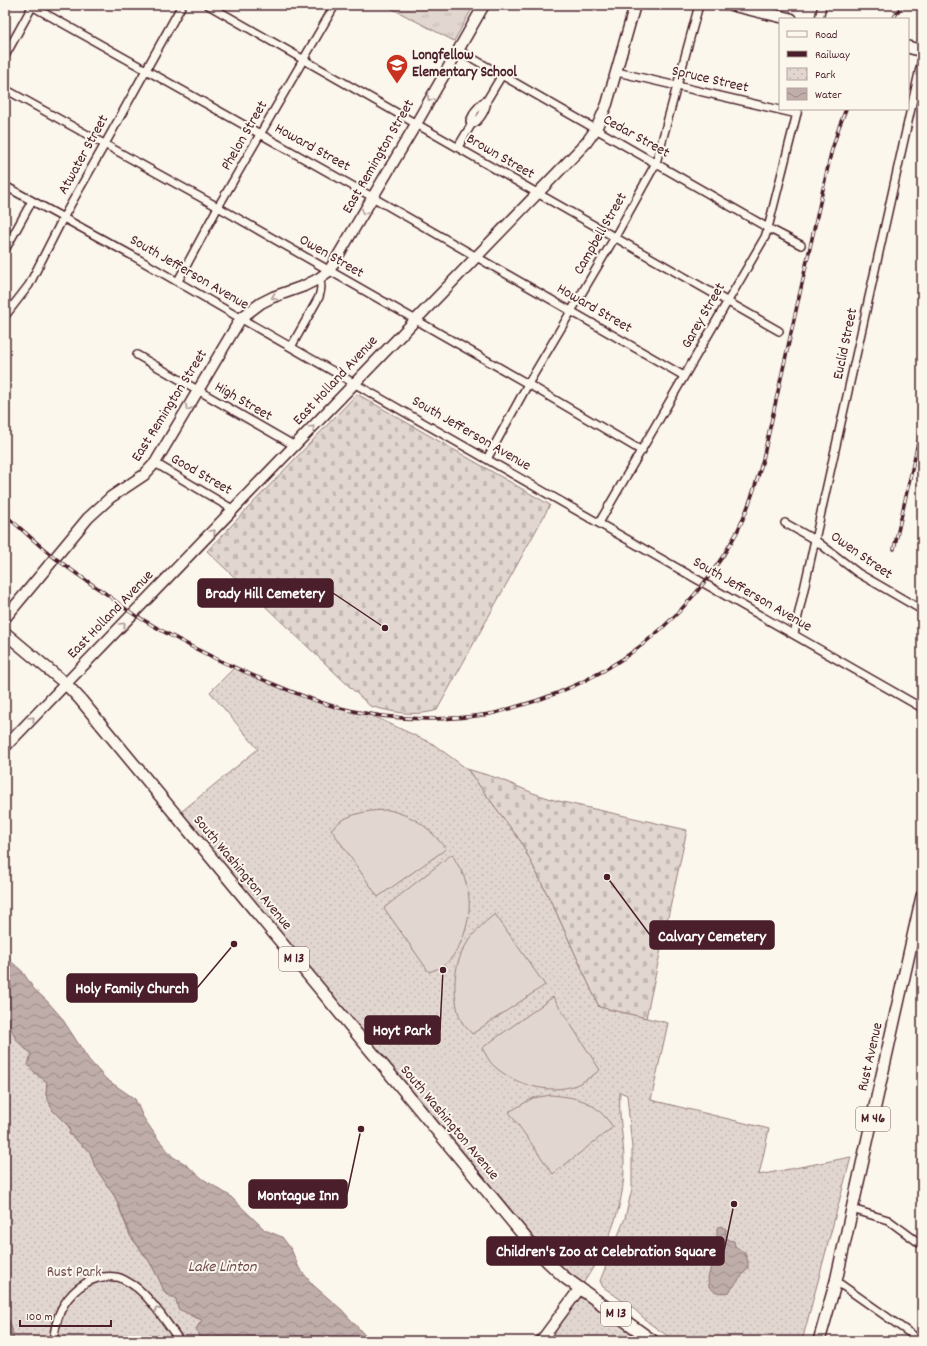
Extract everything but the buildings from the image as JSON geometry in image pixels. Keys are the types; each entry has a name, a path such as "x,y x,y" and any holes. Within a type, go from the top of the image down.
{"main road":[{"name":"East Remington Street","path":"5,618 88,518 111,497 144,475 155,463 241,318 261,303 304,286 329,271 484,5"},
{"name":"East Holland Avenue","path":"5,747 586,143 596,129 605,110 635,5"},
{"path":"732,5 787,18"},
{"path":"909,47 922,51"},
{"name":"South Washington Avenue","path":"5,633 66,684 529,1242 564,1277 653,1341"},
{"name":"Rust Avenue","path":"819,1341 836,1281 922,896"},
{"path":"541,1341 580,1288"}],"street":[{"name":"Howard Street","path":"32,5 373,197 684,376"},
{"path":"5,56 32,5"},
{"name":"Atwater Street","path":"5,316 29,285 63,218 182,5"},
{"name":"Brown Street","path":"208,5 779,331"},
{"name":"Phelon Street","path":"178,281 218,207 335,5"},
{"name":"Campbell Street","path":"487,459 528,384 615,237 656,163 699,5"},
{"path":"819,18 822,5"},
{"name":"Cedar Street","path":"458,50 768,228 801,245"},
{"name":"Euclid Street","path":"794,634 922,59"},
{"name":"Spruce Street","path":"617,72 779,108"},
{"path":"458,147 471,125 470,120 475,111 482,102 487,100 502,75"},
{"name":"Owen Street","path":"5,89 218,207 528,384 642,451"},
{"name":"Garey Street","path":"599,523 642,451 764,237 768,228 798,112"},
{"name":"South Jefferson Avenue","path":"5,186 178,281 922,708"},
{"path":"5,250 32,201"},
{"path":"291,347 319,297 321,289 319,278"},
{"name":"High Street","path":"137,355 295,446"},
{"name":"Good Street","path":"155,463 234,510"},
{"name":"Owen Street","path":"785,524 815,540 858,573 922,610"},
{"path":"852,1209 888,1220 922,1245"},
{"path":"53,1341 62,1306 80,1286 91,1280 103,1277 118,1277 134,1285 142,1293 180,1341"},
{"path":"836,1281 921,1341"}],"green space":[{"path":"385,5 474,5 454,41"},
{"path":"357,394 550,505 437,710 429,712 404,713 370,706 207,551"},
{"path":"235,667 298,695 335,707 369,714 433,744 467,769 521,842 556,912 599,1007 668,1023 651,1100 769,1129 759,1175 851,1157 802,1341 675,1341 649,1323 634,1309 603,1287 600,1281 625,1218 632,1189 632,1148 627,1095 620,1092 624,1163 621,1197 617,1213 606,1244 580,1288 564,1277 176,816 258,749 210,692"},
{"path":"467,769 497,778 554,800 687,830 646,1018 599,1007 556,912 521,842"},
{"path":"389,810 407,816 421,824 433,834 446,849 378,897 331,829 352,815 370,811"},
{"path":"452,854 463,874 469,897 466,930 462,941 450,959 441,967 429,972 384,908"},
{"path":"495,914 545,985 472,1034 463,1024 456,1003 455,979 457,968 464,947 470,938"},
{"path":"553,997 600,1070 576,1085 555,1089 522,1083 502,1073 492,1064 482,1048"},
{"name":"Rust Park","path":"5,1016 22,1046 31,1053 37,1075 47,1082 46,1095 70,1129 90,1152 95,1167 115,1197 130,1236 149,1261 165,1293 176,1299 191,1316 202,1320 196,1329 201,1341 14,1341 12,1329 5,1310"},
{"path":"551,1095 586,1102 600,1111 613,1127 553,1174 509,1112 533,1098"},
{"path":"580,1288 653,1341 541,1341"}],"water":[{"name":"Lake Linton","path":"5,956 22,971 34,989 61,1017 89,1060 106,1079 135,1099 143,1117 173,1157 184,1163 203,1179 230,1196 265,1230 282,1237 291,1249 299,1268 313,1285 342,1310 370,1341 201,1341 196,1329 202,1320 178,1309 176,1299 165,1293 149,1261 131,1236 115,1197 95,1167 90,1152 69,1134 70,1128 53,1111 46,1095 47,1082 37,1075 28,1065 31,1053 16,1039 5,1016"},
{"path":"720,1226 726,1229 726,1237 728,1240 734,1241 735,1246 745,1253 748,1261 748,1268 729,1292 721,1293 714,1291 709,1287 708,1278 714,1256 723,1254 722,1248 724,1243 717,1237 717,1228"},
{"path":"5,1310 12,1329 14,1341 5,1341"}],"railway":[{"path":"894,18 902,5"},
{"path":"5,515 55,558 128,610 149,623 193,647 237,668 294,692 336,707 374,715 393,717 432,719 471,717 493,714 524,705 581,683 624,658 662,629 679,612 710,575 736,534 758,478 763,459 831,153 846,110"},
{"path":"894,549 922,425"}],"place":[{"name":"Longfellow Elementary School","path":"397,84"},
{"name":"Brady Hill Cemetery","path":"385,628"},
{"name":"Calvary Cemetery","path":"607,877"},
{"name":"Holy Family Church","path":"234,944"},
{"name":"Hoyt Park","path":"443,970"},
{"name":"Montague Inn","path":"361,1129"},
{"name":"Children's Zoo at Celebration Square","path":"734,1204"}]}
